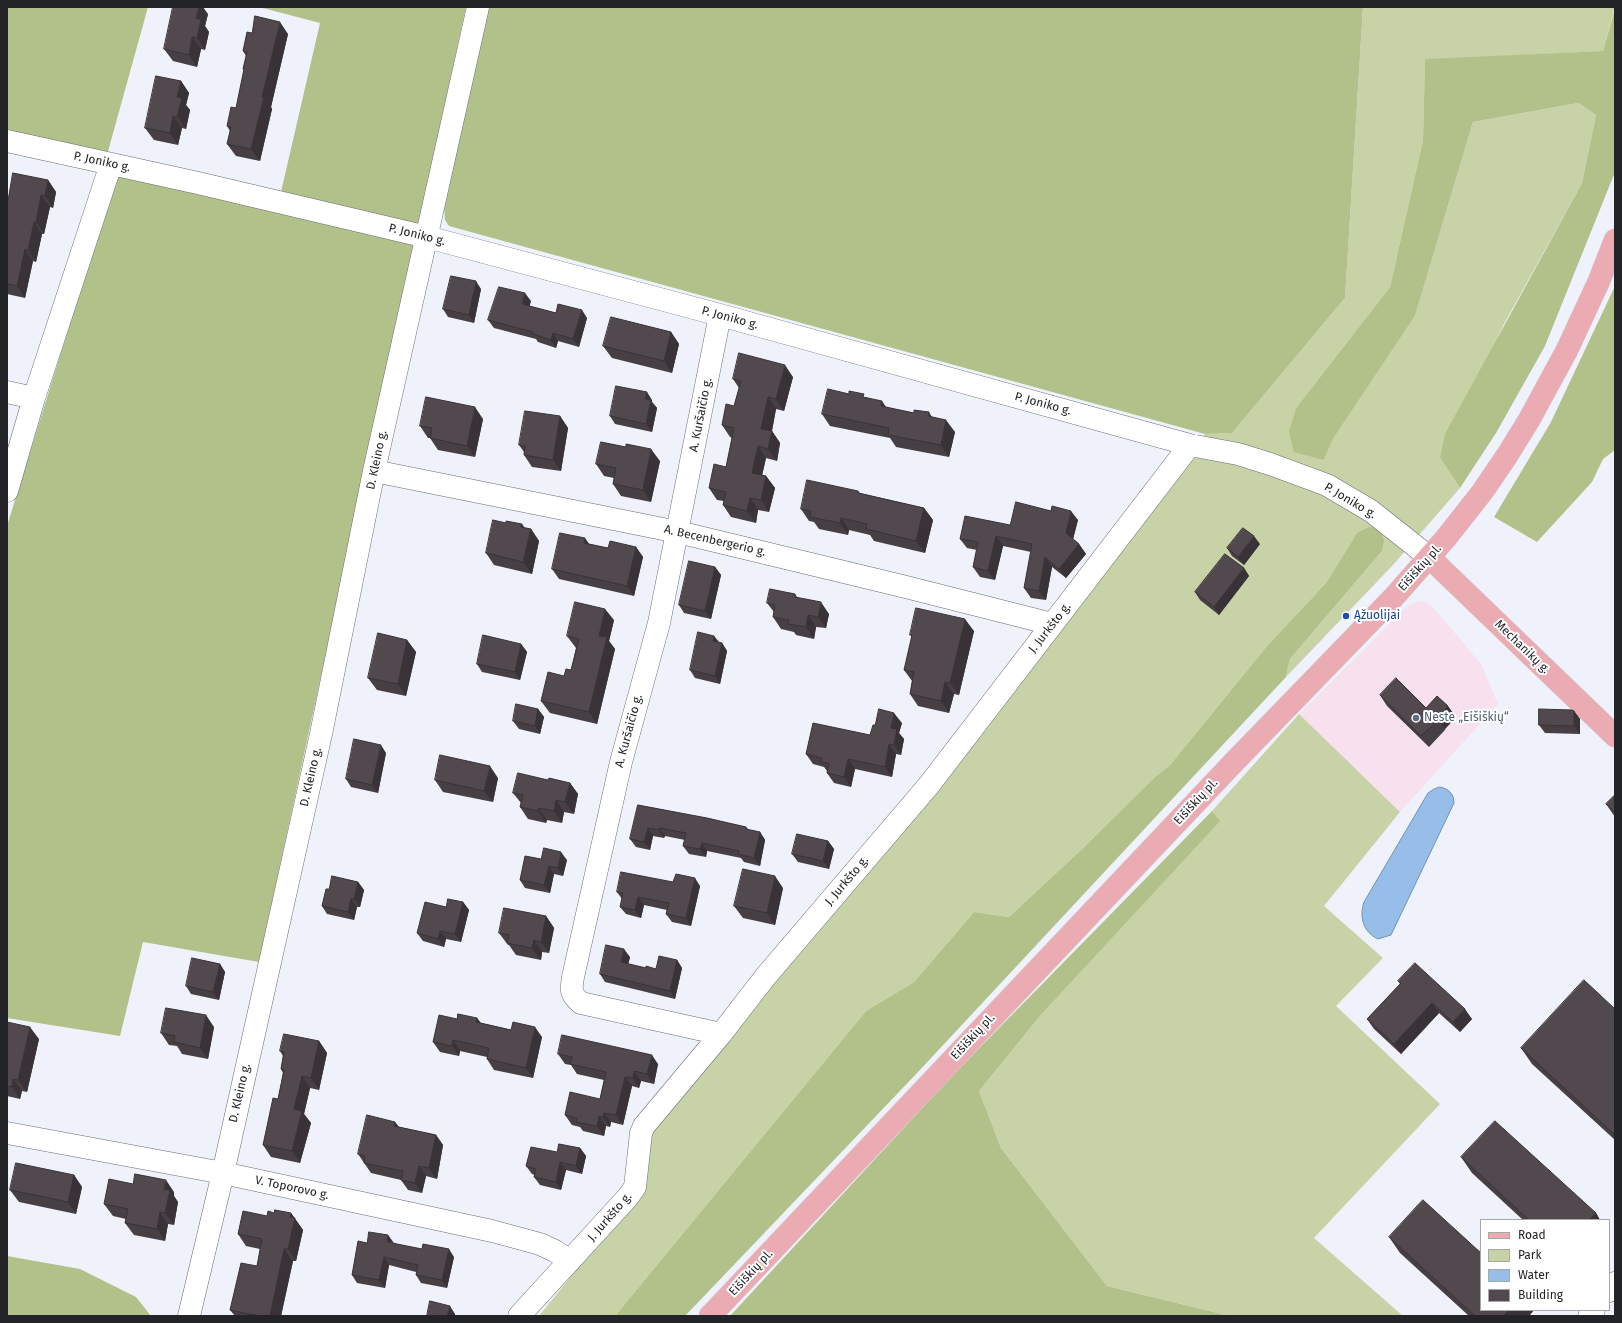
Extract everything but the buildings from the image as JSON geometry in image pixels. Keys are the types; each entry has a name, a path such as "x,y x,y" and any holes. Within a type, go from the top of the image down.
{"main road":[{"name":"Eišiškių pl.","path":"710,1316 1219,778 1393,598 1429,557 1483,491 1529,420 1567,350 1600,281 1615,240"},
{"name":"Mechanikų g.","path":"1429,557 1615,736"}],"street":[{"name":"D. Kleino g.","path":"189,1316 321,734 374,471 478,7"},
{"name":"P. Joniko g.","path":"7,141 427,237 720,315 1190,445 1238,454 1327,485 1371,511 1429,557"},
{"path":"7,491 34,398 111,164"},
{"name":"A. Kuršaičio g.","path":"720,315 659,623 621,762 572,977 571,989 574,997 581,1003 722,1034"},
{"path":"7,392 34,398"},
{"name":"J. Jurkšto g.","path":"519,1316 628,1197 635,1187 641,1133 644,1126 722,1034 766,976 929,785 1190,445"},
{"name":"A. Becenbergerio g.","path":"374,471 678,532 1052,624"},
{"name":"V. Toporovo g.","path":"7,1133 222,1173 492,1231 540,1244 555,1250 570,1261"}],"shaded area":[{"path":"1418,601 1426,602 1433,607 1481,664 1498,704 1400,812 1299,714 1407,606"}],"green space":[{"path":"7,7 148,7 107,155 7,133"},
{"path":"259,7 466,7 259,962 143,942 120,1036 7,1018 7,526 118,170 278,205 320,23"},
{"path":"489,7 1363,7 1345,298 1232,433 1205,434 449,226 445,220 444,205"},
{"path":"1363,7 1615,7 1603,51 1425,60 1423,140 1390,287 1296,408 1324,460 1333,439 1415,316 1473,122 1578,103 1596,115 1582,183 1504,324 1440,458 1460,488 1393,565 1286,677 1290,659 1382,551 1357,533 1326,583 1267,646 1170,765 1155,777 1082,849 1009,917 974,912 914,982 866,1011 615,1316 539,1316 636,1196 651,1131 1057,632 1205,434 1232,433 1345,298"},
{"path":"1615,9 1615,172 1545,346 1496,433 1460,488 1440,458 1445,434 1582,183 1596,115 1578,103 1473,122 1415,316 1333,439 1324,460 1294,452 1289,432 1296,408 1390,287 1423,140 1425,59 1603,51"},
{"path":"1615,286 1615,450 1603,459 1592,482 1537,542 1494,517 1551,422"},
{"path":"1369,527 1379,529 1384,540 1382,551 1290,659 1286,677 918,1072 685,1316 615,1316 866,1011 914,982 974,912 1009,917 1082,849 1155,777 1170,765 1267,646 1326,583 1357,533"},
{"path":"1299,714 1400,812 1324,906 1383,958 1336,1006 1440,1104 1314,1238 1403,1316 1230,1316 1107,1286 1001,1148 979,1091 1040,1016 1219,821 1212,811"},
{"path":"1212,811 1220,821 1040,1016 979,1091 1001,1148 1107,1286 1230,1316 730,1316 948,1080"},
{"path":"7,1256 80,1269 136,1297 151,1316 7,1316"}],"water":[{"path":"1440,787 1450,792 1454,803 1391,935 1378,939 1369,932 1364,924 1362,913 1364,902 1428,793"}],"place":[{"name":"Ąžuolijai","path":"1346,616"},
{"name":"Neste „Eišiškių“","path":"1416,718"}]}
